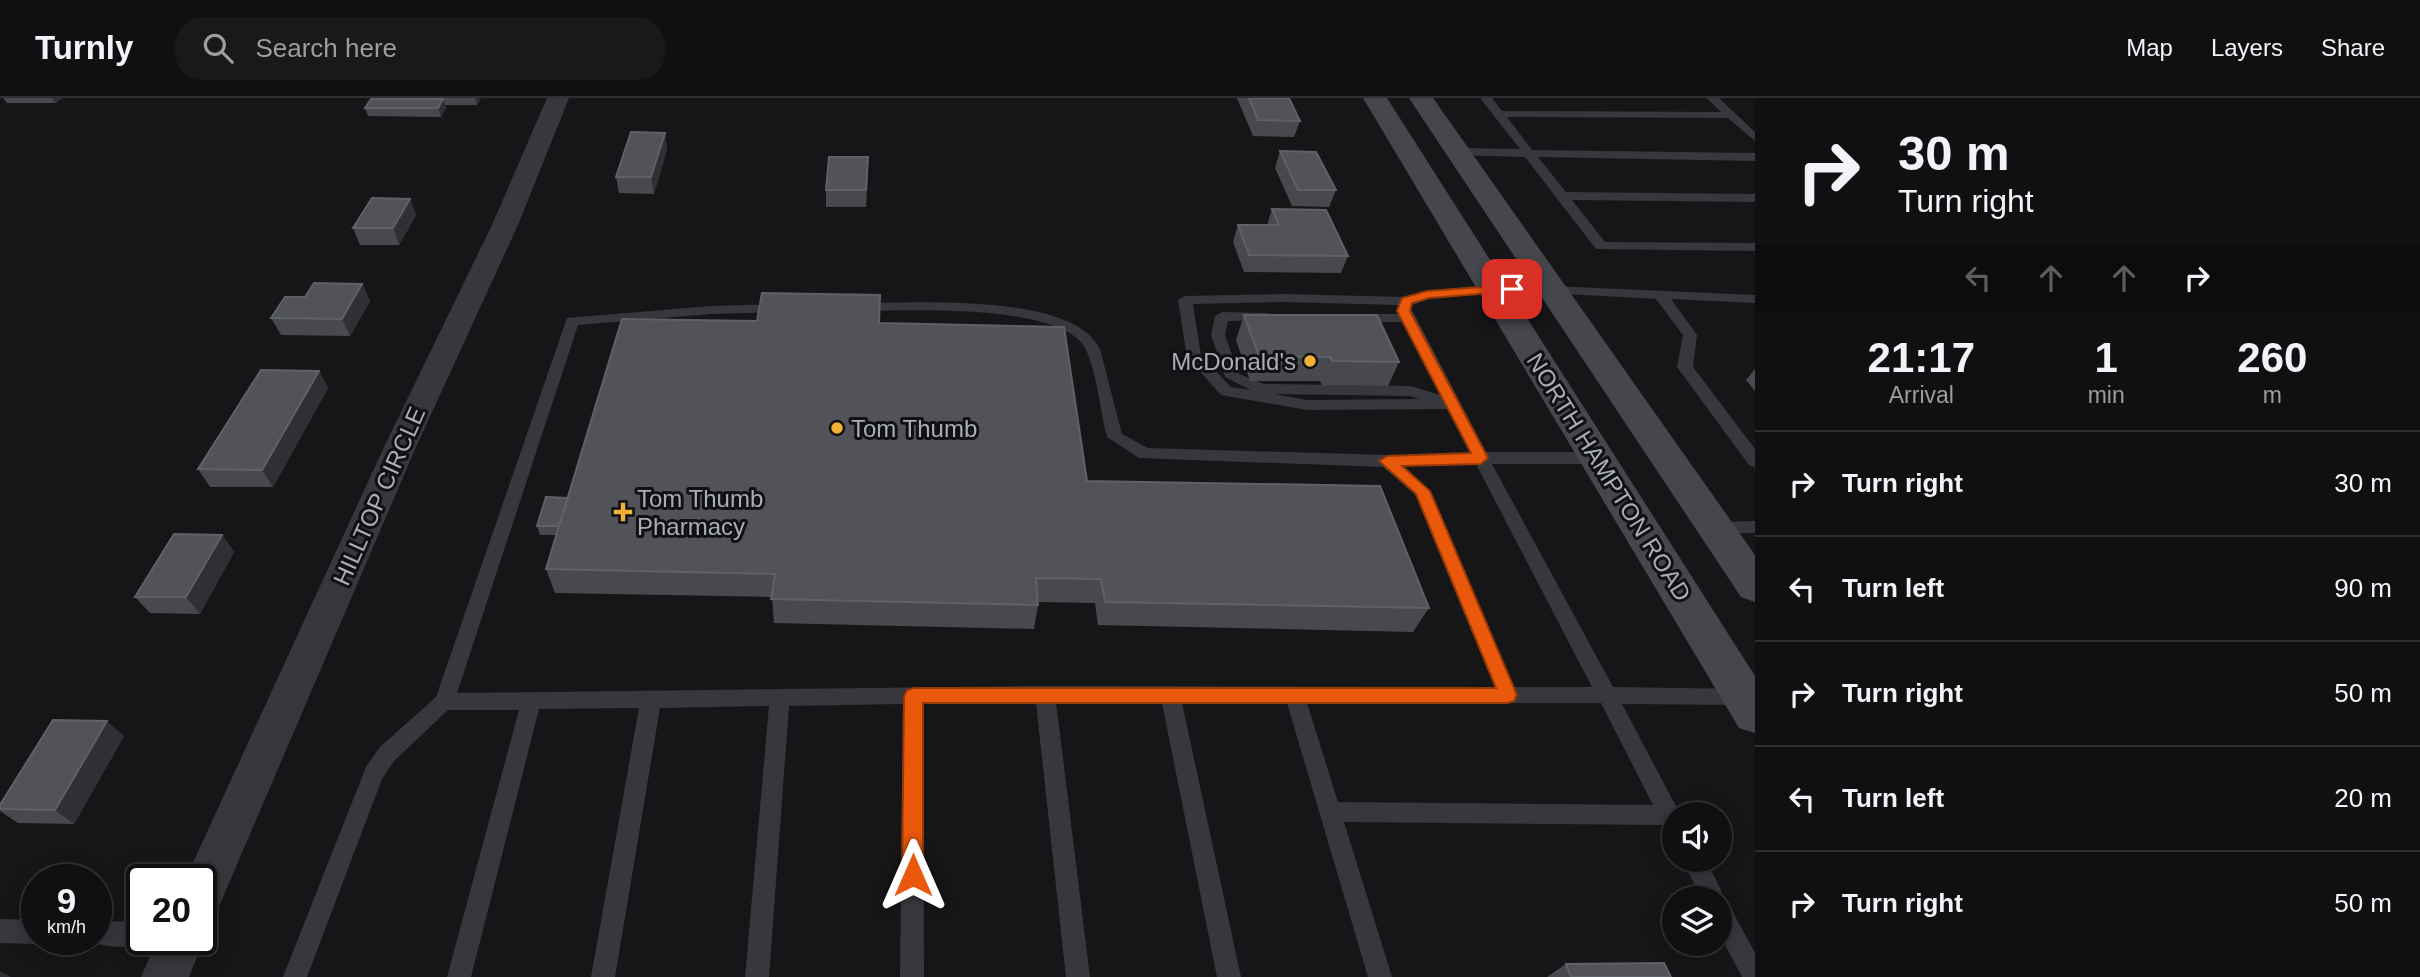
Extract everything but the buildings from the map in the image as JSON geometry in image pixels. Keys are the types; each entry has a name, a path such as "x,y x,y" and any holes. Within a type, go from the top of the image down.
{"main road":[{"name":"NORTH HAMPTON ROAD","path":"1375,98 1752,703"},
{"path":"1421,98 1755,586"},
{"path":"1492,288 1552,290"}],"street":[{"name":"HILLTOP CIRCLE","path":"215,864 400,446 505,225 558,98"},
{"path":"165,977 175,955"}],"lane":[{"path":"1486,98 1601,246 1755,247"},
{"path":"1713,98 1755,138"},
{"path":"1497,114 1731,115"},
{"path":"1458,152 1755,157"},
{"path":"1561,196 1755,198"},
{"path":"1452,404 1307,405 1226,391 1194,357 1185,300 1283,298 1407,301 1427,295 1492,288"},
{"path":"1552,290 1755,299"},
{"path":"1661,296 1690,335 1685,367 1755,461"},
{"path":"1407,301 1403,306 1407,318 1663,802"},
{"path":"838,307 1007,310 1038,315 1069,326 1091,344 1115,437 1145,454 1387,461 1597,458"},
{"path":"295,977 373,774 387,754 444,702 572,321 711,310 800,308"},
{"path":"1288,317 1222,316 1218,334 1233,377 1262,389 1411,391 1452,404"},
{"path":"1341,317 1407,318"},
{"path":"1387,461 1422,491 1508,695"},
{"path":"1716,528 1755,527"},
{"path":"444,702 1045,694 1607,695 1752,703"},
{"path":"1045,694 1078,977"},
{"path":"1170,695 1229,977"},
{"path":"1296,695 1380,977"},
{"path":"912,977 914,696"},
{"path":"757,977 780,698"},
{"path":"603,977 651,699"},
{"path":"459,977 531,701"},
{"path":"1331,812 1662,820"},
{"path":"0,931 21,932"},
{"path":"1732,934 1755,977"}],"place":[{"name":"McDonald's","path":"1310,361"},
{"name":"Tom Thumb","path":"837,428"},
{"name":"Tom Thumb Pharmacy","path":"623,512"}],"route":[{"path":"913,875 914,696 1508,695 1422,491 1387,461 1481,458 1403,306 1407,301 1427,295 1492,288 1512,289"}]}
